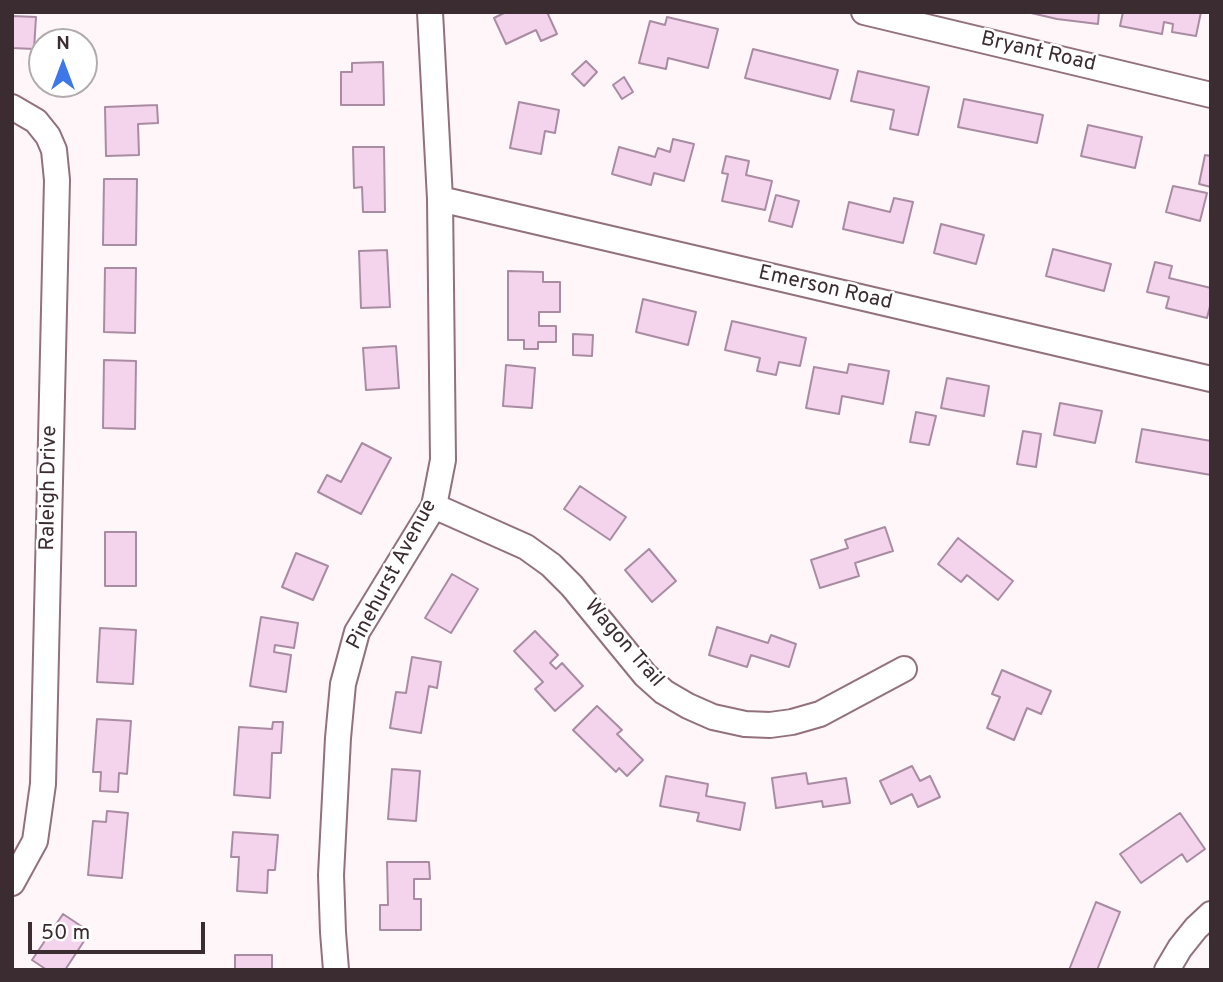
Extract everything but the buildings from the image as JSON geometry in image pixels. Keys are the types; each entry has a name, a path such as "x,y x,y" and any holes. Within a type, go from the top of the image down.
{"street":[{"name":"Pinehurst Avenue","path":"336,970 331,875 343,684 357,632 434,506 443,460 440,199 430,12"},
{"name":"Bryant Road","path":"864,12 910,17 1211,95"},
{"name":"Raleigh Drive","path":"12,107 36,121 47,136 54,150 57,180 43,784 35,841 12,883"},
{"name":"Emerson Road","path":"440,199 1211,379"},
{"name":"Wagon Trail","path":"434,506 526,547 551,565 572,586 645,675 664,692 713,717 745,724 792,722 820,714 904,669"},
{"path":"1167,970 1180,948 1211,914"}]}
